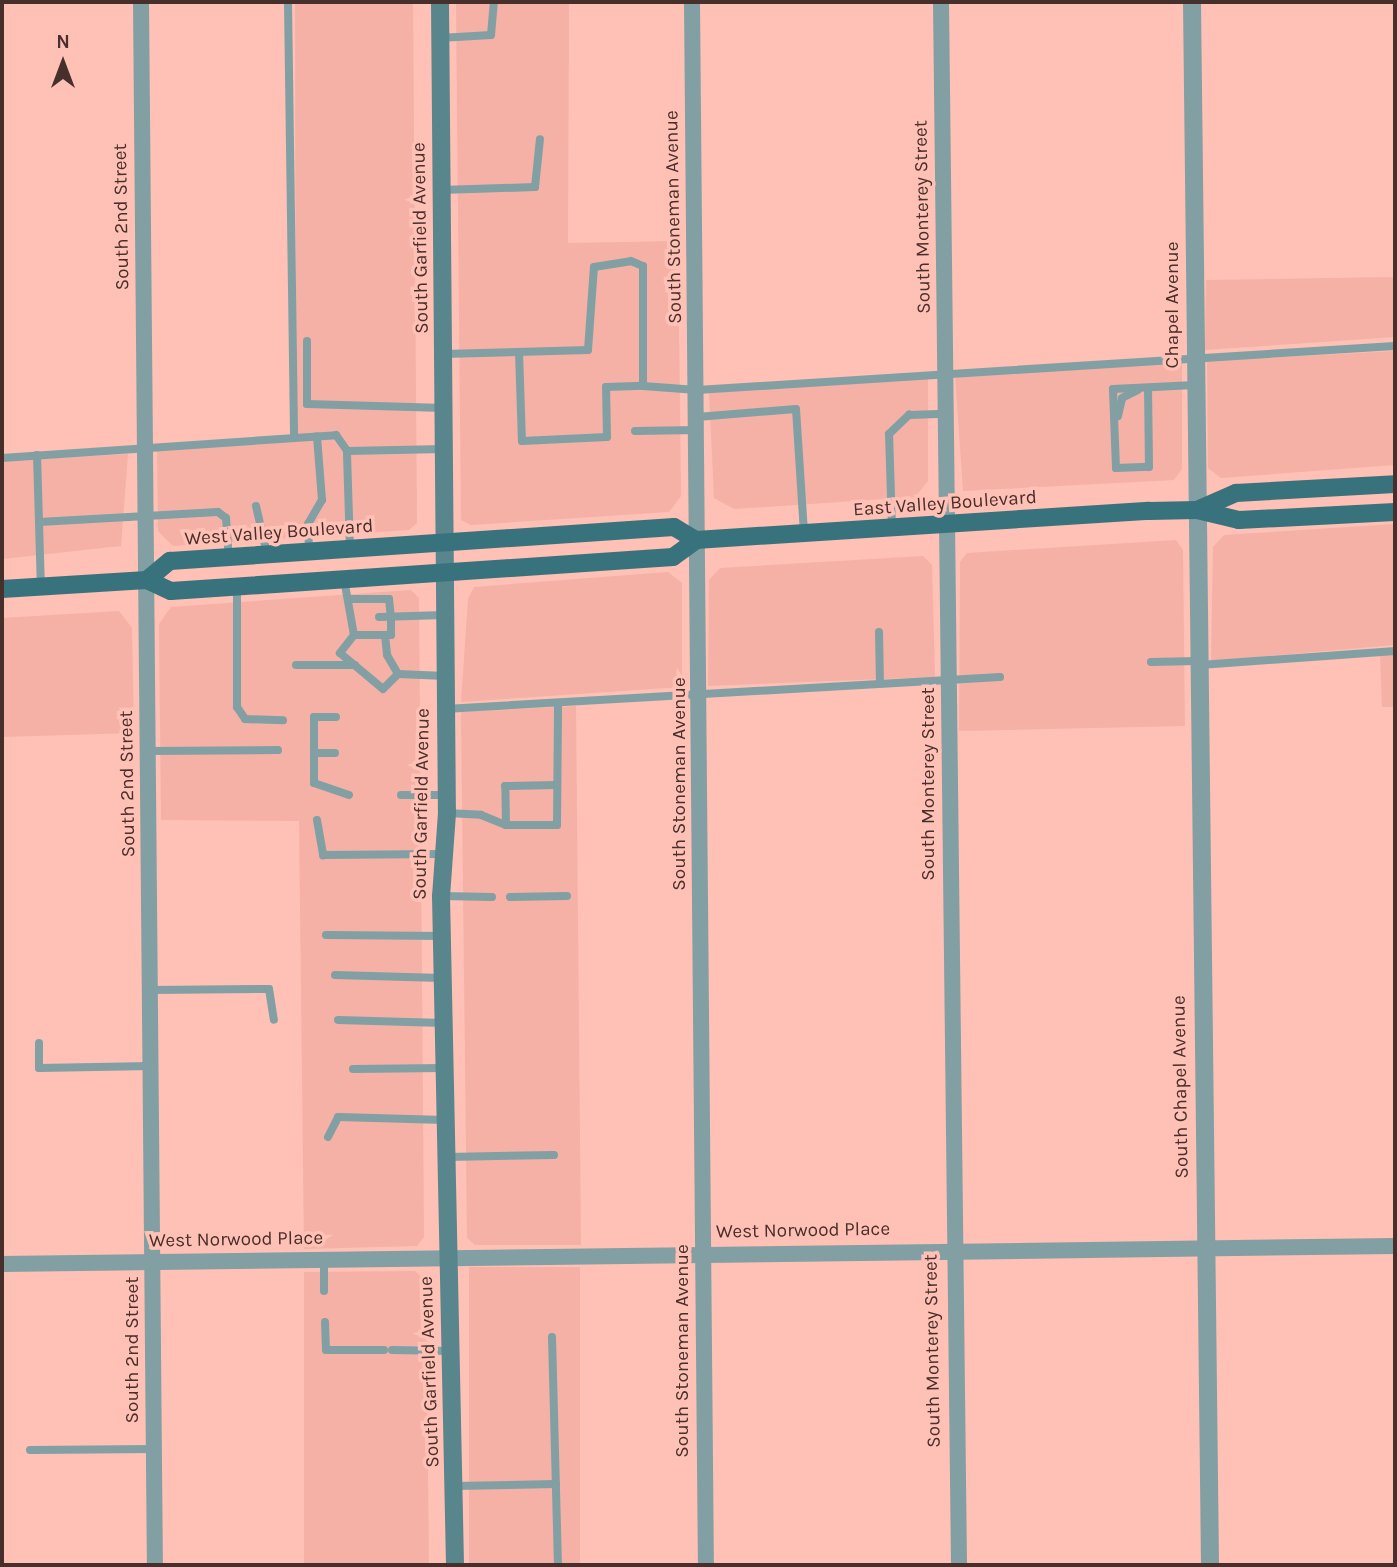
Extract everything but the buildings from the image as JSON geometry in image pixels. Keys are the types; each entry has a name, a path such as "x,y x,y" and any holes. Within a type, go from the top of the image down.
{"main road":[{"name":"South Garfield Avenue","path":"440,2 447,794 441,854 441,896 444,1157 455,1565"},
{"name":"East Valley Boulevard","path":"1197,509 1236,493 1395,484"},
{"name":"East Valley Boulevard","path":"344,579 673,557 696,540 1197,509 1240,520 1395,512"},
{"name":"East Valley Boulevard","path":"445,543 674,527 696,540"},
{"name":"West Valley Boulevard","path":"147,580 170,561 445,543"},
{"path":"2,589 147,580 171,591 344,579"}],"street":[{"name":"South 2nd Street","path":"141,2 155,1565"},
{"name":"South Stoneman Avenue","path":"692,2 698,423 696,540 702,695 706,1565"},
{"name":"South Monterey Street","path":"941,2 952,1249 959,1565"},
{"name":"Chapel Avenue","path":"1192,2 1199,607"},
{"name":"South Chapel Avenue","path":"1199,607 1197,663 1210,1565"},
{"name":"West Norwood Place","path":"2,1264 952,1249 1395,1246"}],"lane":[{"path":"288,2 294,438"},
{"path":"440,38 491,35 494,2"},
{"path":"442,190 535,187 540,139"},
{"path":"443,354 588,350 594,267 631,261 643,266 643,386"},
{"path":"307,341 307,404 444,408"},
{"path":"519,352 522,441 607,438 606,387 643,386 697,390 1195,355 1395,345"},
{"path":"1145,388 1149,467 1116,468 1113,389 1195,385"},
{"path":"635,431 796,409 804,534"},
{"path":"892,528 889,434 909,415 946,414"},
{"path":"2,458 145,445 336,435 347,451 350,549"},
{"path":"309,551 308,524 322,500 317,436"},
{"path":"347,451 444,449"},
{"path":"37,455 41,587"},
{"path":"256,506 267,554"},
{"path":"39,522 224,514 229,557"},
{"path":"344,579 357,617 354,635 340,653 383,689 398,674 445,676"},
{"path":"237,587 237,708 245,719 283,720"},
{"path":"351,599 389,599 391,617 391,635 354,635"},
{"path":"379,617 445,615"},
{"path":"878,632 880,684"},
{"path":"386,635 387,655 398,674"},
{"path":"1151,662 1197,663 1395,651"},
{"path":"296,665 355,665"},
{"path":"445,709 1000,677"},
{"path":"447,813 481,814 506,825 557,825 558,703"},
{"path":"336,717 314,718 314,753 319,789 349,794"},
{"path":"149,751 278,750"},
{"path":"314,753 335,753"},
{"path":"506,825 505,786 557,785"},
{"path":"401,795 447,794"},
{"path":"317,820 323,855 441,854"},
{"path":"441,896 492,897"},
{"path":"510,897 567,896"},
{"path":"326,935 442,936"},
{"path":"335,975 442,978"},
{"path":"151,990 269,989 274,1020"},
{"path":"338,1020 444,1023"},
{"path":"39,1042 39,1068 152,1066"},
{"path":"353,1069 443,1068"},
{"path":"328,1137 338,1117 445,1120"},
{"path":"444,1157 554,1155"},
{"path":"324,1260 324,1291"},
{"path":"325,1322 326,1350 450,1351"},
{"path":"552,1337 558,1565"},
{"path":"30,1450 154,1449"},
{"path":"454,1486 556,1484"}],"shaded area":[{"path":"295,2 413,2 417,523 409,530 173,546 158,531 157,449 296,439"},
{"path":"456,2 569,2 568,243 678,241 681,496 669,512 471,525 461,520"},
{"path":"1395,277 1395,337 1205,350 1206,280"},
{"path":"1395,351 1395,465 1221,478 1208,468 1207,361"},
{"path":"1182,361 1182,469 1174,480 963,491 955,375"},
{"path":"928,377 928,481 915,497 734,509 714,498 709,393"},
{"path":"128,454 121,546 2,559 2,461"},
{"path":"1395,524 1395,645 1211,661 1213,547 1224,535"},
{"path":"1176,540 1183,550 1185,726 959,731 960,562 967,553"},
{"path":"923,556 932,565 935,677 708,686 709,580 720,568"},
{"path":"668,572 682,583 682,687 461,702 468,599 474,587"},
{"path":"411,590 419,598 424,1237 417,1246 304,1249 299,821 161,820 159,624 171,607"},
{"path":"119,611 132,628 134,733 2,737 2,618"},
{"path":"1395,654 1395,707 1382,707 1380,655"},
{"path":"576,706 581,1245 475,1245 467,1238 461,712"},
{"path":"469,1267 580,1267 580,1565 469,1565"},
{"path":"415,1271 426,1281 429,1565 304,1565 304,1272"}]}
